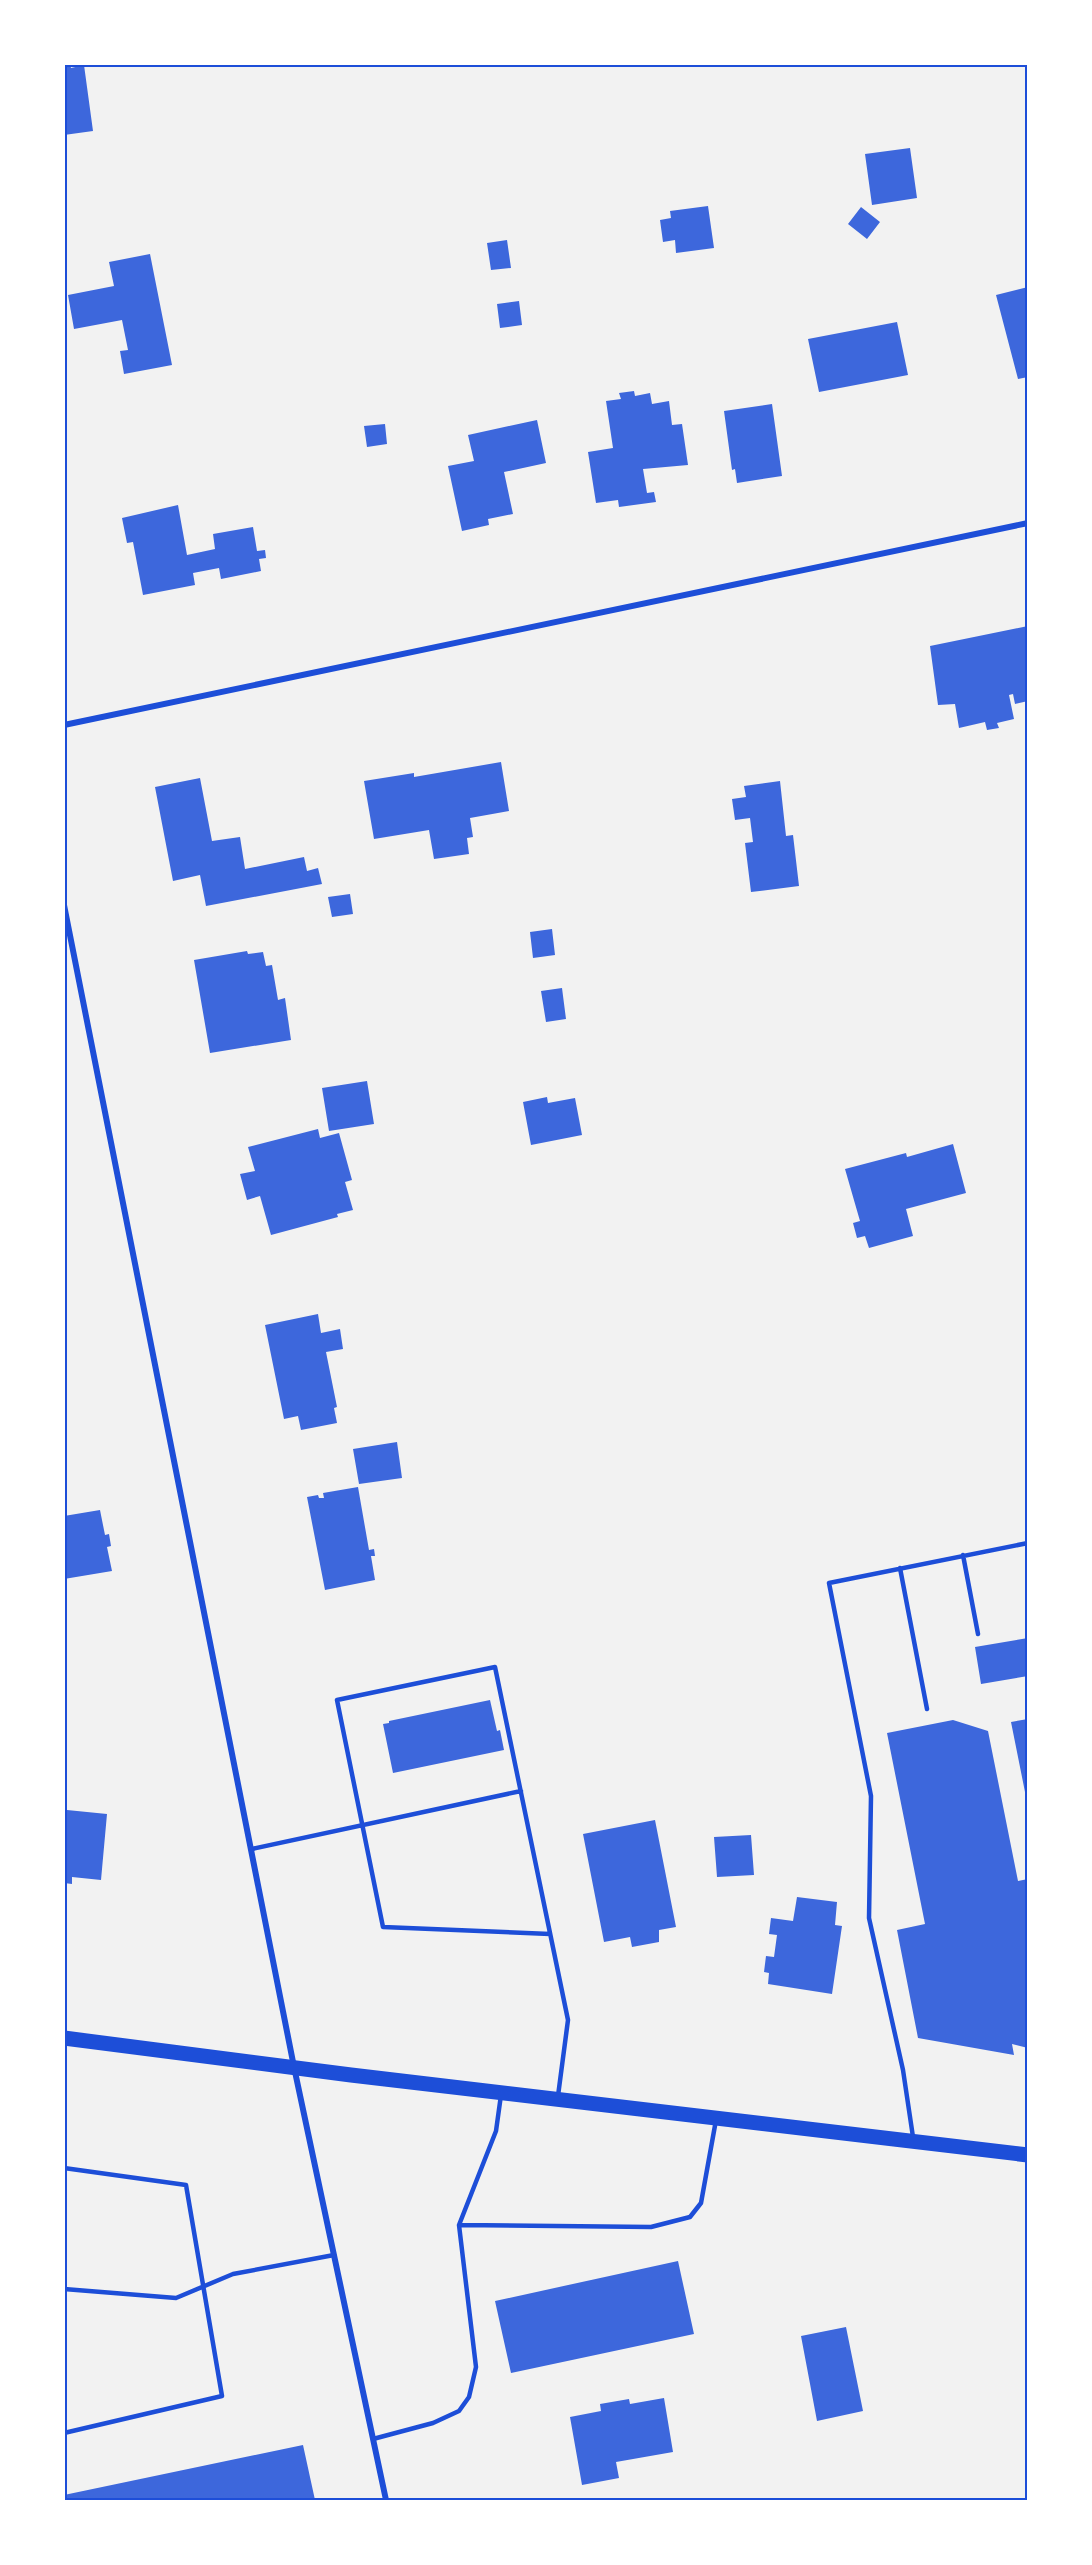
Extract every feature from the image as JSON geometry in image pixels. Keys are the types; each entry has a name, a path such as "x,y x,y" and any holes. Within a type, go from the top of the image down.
{"main road":[{"path":"64,2038 1028,2155"}],"street":[{"path":"64,726 1028,523"},
{"path":"64,905 294,2067 386,2500"}],"lane":[{"path":"914,2142 903,2070 869,1918 871,1796 829,1583 1028,1543"},
{"path":"963,1555 978,1634"},
{"path":"900,1568 927,1709"},
{"path":"550,1934 383,1927 337,1700 495,1666 568,2020 558,2098"},
{"path":"252,1849 520,1791"},
{"path":"373,2439 433,2423 459,2411 469,2397 476,2367 459,2225 496,2131 502,2091"},
{"path":"459,2225 651,2227 690,2217 701,2203 716,2118"},
{"path":"64,2168 186,2185 222,2396 64,2433"},
{"path":"64,2289 176,2298 233,2274 334,2254"}],"building":[{"path":"64,64 70,64 71,68 84,65 93,131 64,135"},
{"path":"910,148 917,198 872,205 865,154"},
{"path":"708,206 714,248 676,253 675,240 663,242 660,220 671,218 670,211"},
{"path":"861,207 880,222 867,239 848,224"},
{"path":"507,240 511,268 491,270 487,243"},
{"path":"150,254 172,365 124,374 120,351 128,350 122,320 74,329 68,295 114,286 109,262"},
{"path":"1028,287 1028,377 1018,379 996,295"},
{"path":"519,301 522,325 500,328 497,304"},
{"path":"897,322 908,375 819,392 808,339"},
{"path":"634,391 635,396 650,393 652,404 669,401 672,425 682,424 688,465 643,469 647,493 654,492 656,502 619,507 618,500 596,503 588,452 613,448 606,401 621,399 619,393"},
{"path":"772,404 782,476 737,483 735,469 732,470 724,411"},
{"path":"537,420 546,463 504,472 513,514 488,519 489,525 462,531 448,466 474,461 468,435"},
{"path":"385,424 387,444 367,447 364,426"},
{"path":"178,505 187,555 215,549 213,534 253,527 257,551 265,550 266,558 259,559 261,571 221,579 219,568 193,573 195,585 143,595 133,542 127,543 122,518"},
{"path":"1028,626 1028,701 1015,704 1013,694 1009,695 1014,719 997,723 999,728 987,730 985,722 959,728 955,704 938,705 930,646"},
{"path":"501,762 509,811 470,818 473,837 467,838 469,854 434,859 429,830 374,839 364,781 414,773 414,777"},
{"path":"200,778 212,841 240,837 245,869 304,857 307,871 318,868 322,884 206,906 200,875 173,881 155,787"},
{"path":"780,781 786,836 793,835 799,886 751,892 745,843 753,842 750,818 735,820 732,799 746,797 744,786"},
{"path":"350,894 353,914 332,917 328,897"},
{"path":"552,929 555,955 533,958 530,932"},
{"path":"247,951 248,954 263,952 266,966 272,965 278,1000 285,998 291,1040 210,1053 194,960"},
{"path":"562,988 566,1019 546,1022 541,991"},
{"path":"367,1081 374,1124 329,1131 322,1088"},
{"path":"547,1097 548,1103 575,1098 582,1135 531,1145 523,1102"},
{"path":"318,1129 320,1138 339,1133 352,1180 345,1182 353,1210 337,1214 338,1217 271,1235 260,1196 247,1200 240,1174 255,1171 248,1147"},
{"path":"953,1144 966,1193 906,1209 913,1236 869,1248 865,1236 857,1238 853,1223 860,1221 845,1169 906,1153 907,1157"},
{"path":"318,1314 321,1333 340,1329 343,1349 326,1352 337,1407 334,1408 337,1423 301,1430 298,1416 284,1419 265,1325"},
{"path":"397,1442 402,1478 359,1484 353,1449"},
{"path":"358,1487 369,1550 374,1549 375,1556 371,1556 375,1580 325,1590 307,1497 318,1495 319,1498 324,1498 323,1493"},
{"path":"100,1510 105,1535 109,1534 111,1546 107,1547 112,1571 64,1579 64,1516"},
{"path":"1028,1638 1028,1676 981,1684 975,1647"},
{"path":"490,1700 504,1750 393,1773 383,1724"},
{"path":"1028,1719 1028,1797 1026,1797 1011,1722"},
{"path":"953,1720 988,1731 1018,1881 1028,1879 1028,2048 1012,2044 1014,2055 918,2038 897,1930 925,1924 887,1733"},
{"path":"67,1810 107,1814 101,1880 72,1877 72,1884 64,1883 64,1818"},
{"path":"655,1820 676,1927 659,1930 659,1942 632,1947 630,1937 604,1942 583,1834"},
{"path":"751,1835 754,1875 717,1877 714,1837"},
{"path":"797,1897 837,1902 835,1925 842,1926 832,1994 768,1984 769,1973 764,1972 766,1956 774,1957 777,1935 769,1934 771,1918 793,1921"},
{"path":"678,2261 694,2334 511,2373 495,2301"},
{"path":"846,2327 863,2411 817,2421 801,2336"},
{"path":"664,2398 673,2452 616,2462 619,2478 582,2485 570,2417 601,2411 600,2404 629,2399 630,2404"},
{"path":"303,2445 315,2500 64,2500 64,2495"}]}
